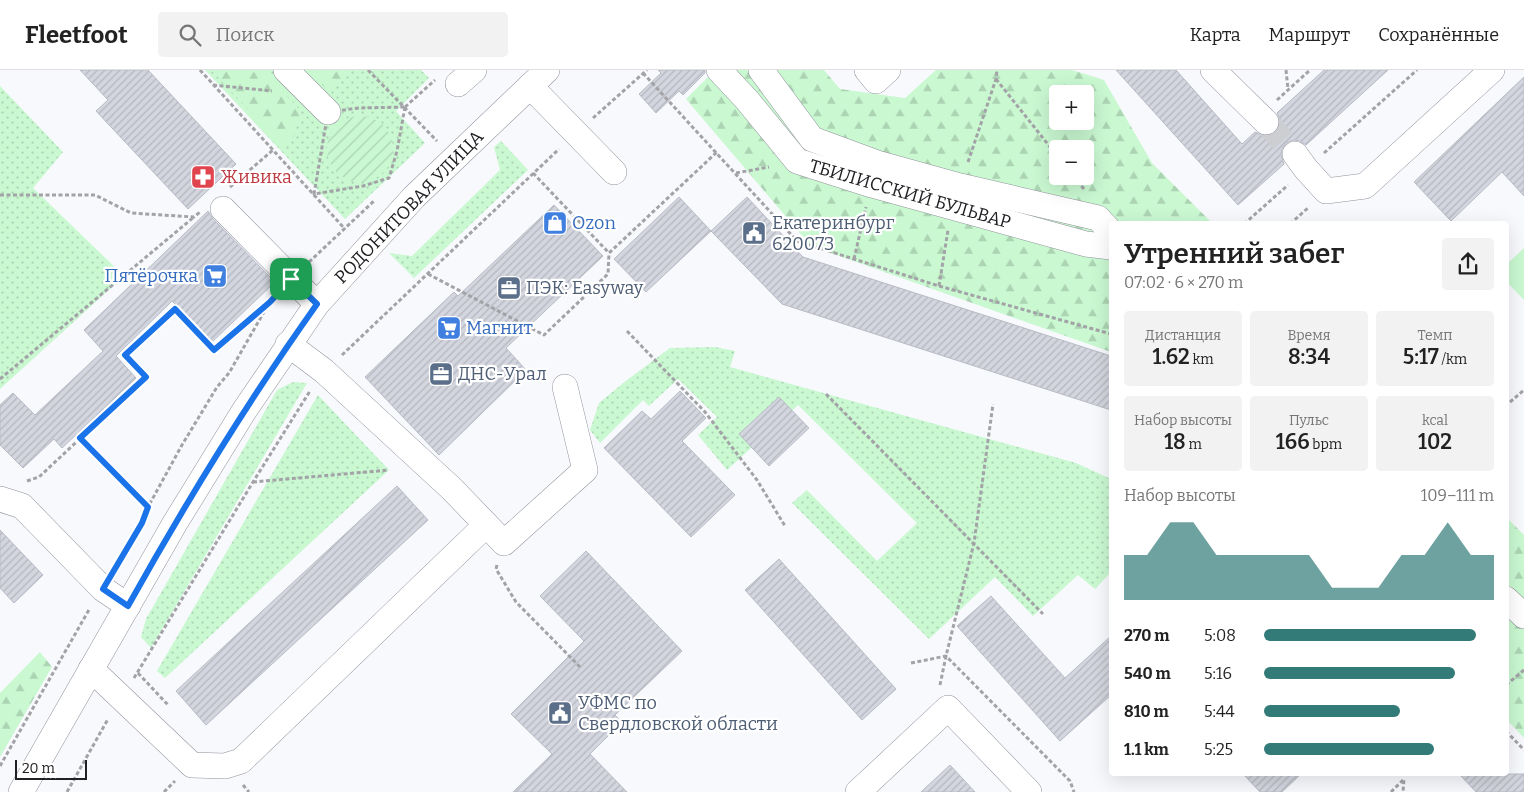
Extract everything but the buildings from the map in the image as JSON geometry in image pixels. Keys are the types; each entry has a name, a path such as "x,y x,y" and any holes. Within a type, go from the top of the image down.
{"street":[{"path":"286,70 328,112"},
{"name":"ТБИЛИССКИЙ БУЛЬВАР","path":"719,70 747,100 797,161 872,185 1086,244 1109,247"},
{"name":"ТБИЛИССКИЙ БУЛЬВАР","path":"761,70 812,139 877,163 960,186 1098,218 1109,230"},
{"path":"866,70 876,81 888,70"},
{"path":"1213,70 1266,122"},
{"path":"1301,161 1326,191 1365,186 1492,70"},
{"path":"538,78 614,172"},
{"name":"РОДОНИТОВАЯ УЛИЦА","path":"21,792 180,515 288,344 317,304 414,198 538,78"},
{"path":"216,204 317,304"},
{"path":"288,344 324,372 452,489 504,543 585,470 565,387"},
{"path":"0,499 22,506 103,589 128,606"},
{"path":"90,669 192,765 225,766 241,761 486,525"},
{"path":"858,792 948,708 1029,792"}],"path":[{"path":"200,70 345,229"},
{"path":"368,70 437,141"},
{"path":"997,70 996,78 1049,145"},
{"path":"1286,70 1288,90"},
{"path":"1247,221 1301,161 1417,70"},
{"path":"643,73 798,241 939,286 1109,333"},
{"path":"314,194 328,112 359,108 404,107 457,77"},
{"path":"213,85 309,94"},
{"path":"314,194 364,186 389,178 397,151 404,107"},
{"path":"431,147 443,135"},
{"path":"0,378 194,217 216,204 273,150"},
{"path":"428,274 544,334 608,274 610,253 717,152"},
{"path":"736,173 797,161"},
{"path":"533,173 610,253"},
{"path":"0,195 96,195 131,213 194,217"},
{"path":"21,484 38,477 146,377 125,355 175,309 214,350 270,302 291,279 380,196"},
{"path":"0,766 142,523 148,507 207,404 217,387 229,373 270,302"},
{"path":"627,331 705,412 757,480 785,526"},
{"path":"1510,402 1524,390"},
{"path":"826,394 1043,614"},
{"path":"939,694 946,656 974,544 993,404"},
{"path":"80,438 148,507"},
{"path":"253,482 388,470"},
{"path":"504,543 496,569 516,602 580,667"},
{"path":"911,663 946,656"},
{"path":"946,656 1070,781 1074,792"},
{"path":"1509,682 1524,670"},
{"path":"1509,734 1524,750"},
{"path":"1391,792 1404,779 1403,792"}],"green space":[{"path":"205,70 421,70 429,78 396,111 425,143 345,219"},
{"path":"211,70 263,70 301,111 294,136 283,146"},
{"path":"308,70 353,70 329,92"},
{"path":"708,70 824,70 840,89 905,98 936,70 1072,70 1104,80 1152,163 1210,221 1109,221 1109,351 811,246 686,99 711,74"},
{"path":"0,86 63,152 33,188 124,276 0,389"},
{"path":"360,116 373,119 383,126 390,136 393,149 390,162 383,172 373,179 360,182 347,179 337,172 330,162 327,149 330,136 337,126 347,119"},
{"path":"501,141 528,170 414,278 389,253 412,256 500,170 494,147"},
{"path":"1524,248 1524,300 1509,284 1509,262"},
{"path":"715,347 735,351 730,367 1076,463 1109,478 1109,574 1095,589 1078,575 1033,616 995,577 929,639 792,503 807,490 877,561 917,523 798,405 727,470 698,435 717,417 678,379 649,406 643,400 600,443 590,430 599,403 670,348"},
{"path":"293,382 307,383 151,648 141,637 146,619 277,390"},
{"path":"318,395 389,470 165,678 157,671"},
{"path":"1509,520 1524,535 1524,738 1509,722"},
{"path":"40,652 52,667 0,757 0,693"}],"tunnel":[{"path":"1266,122 1295,154"}],"place":[{"name":"Живика","path":"203,177"},
{"name":"Ozon","path":"555,223"},
{"name":"Екатеринбург 620073","path":"754,233"},
{"name":"Пятёрочка","path":"215,276"},
{"name":"ПЭК: Easyway","path":"509,288"},
{"name":"Магнит","path":"449,328"},
{"name":"ДНС-Урал","path":"441,374"},
{"name":"УФМС по Свердловской области","path":"560,713"}],"route":[{"path":"291,279 317,304 244,411 175,523 128,606 103,589 142,523 148,507 80,438 146,377 125,355 175,309 214,350 270,302 291,279"}]}
